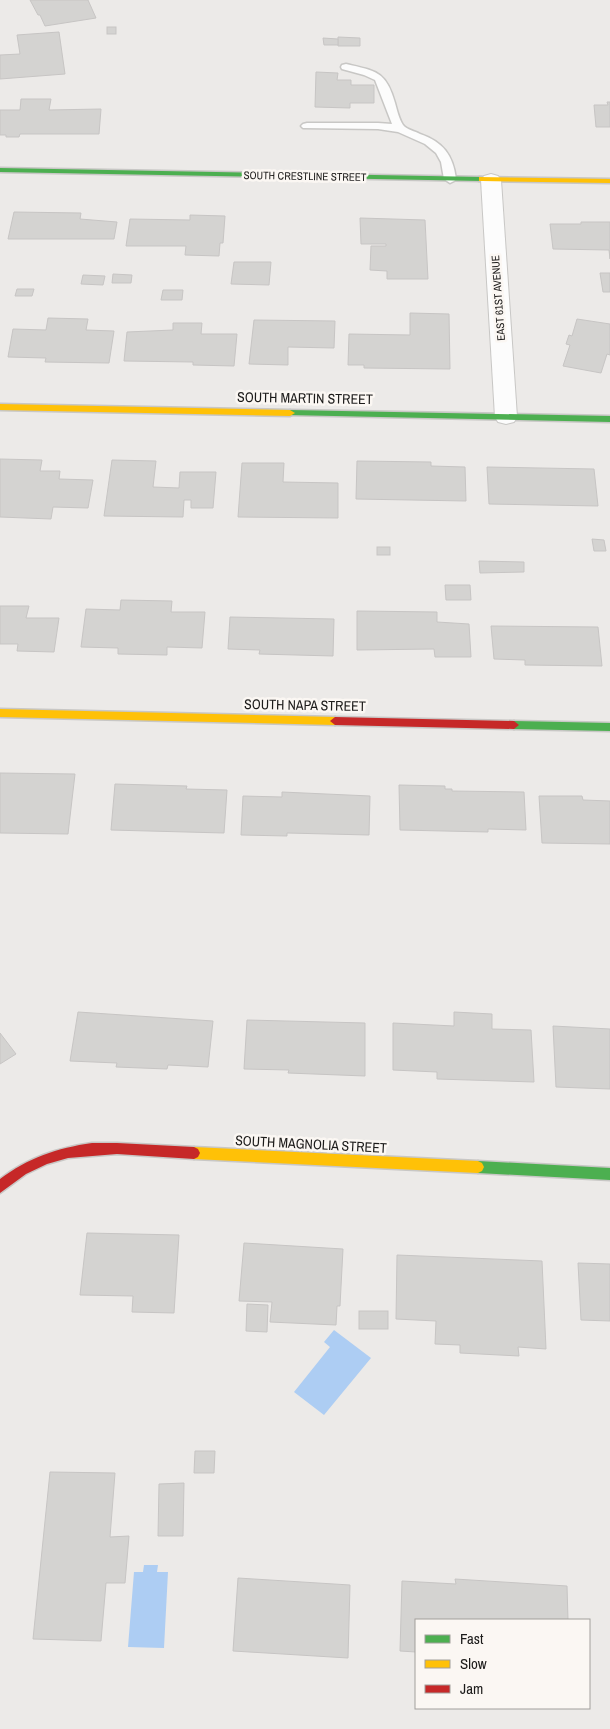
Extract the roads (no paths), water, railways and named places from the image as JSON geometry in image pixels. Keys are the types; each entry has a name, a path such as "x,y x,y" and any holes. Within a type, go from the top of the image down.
{"street":[{"name":"SOUTH CRESTLINE STREET","path":"0,170 610,181"},
{"name":"EAST 61ST AVENUE","path":"491,180 506,416"},
{"name":"SOUTH MARTIN STREET","path":"0,407 610,419"},
{"name":"SOUTH NAPA STREET","path":"0,713 610,727"},
{"name":"SOUTH MAGNOLIA STREET","path":"0,1187 15,1171 41,1158 64,1152 100,1148 610,1174"}],"lane":[{"path":"346,67 365,72 380,79 386,88 387,100 394,119 401,130"},
{"path":"308,126 378,126 401,130 430,141 439,147 445,156 450,179"}],"water":[{"path":"334,1330 371,1358 324,1415 294,1392 330,1347 324,1342"},
{"path":"144,1565 158,1565 157,1572 168,1572 164,1648 128,1647 134,1572 143,1572"}]}
